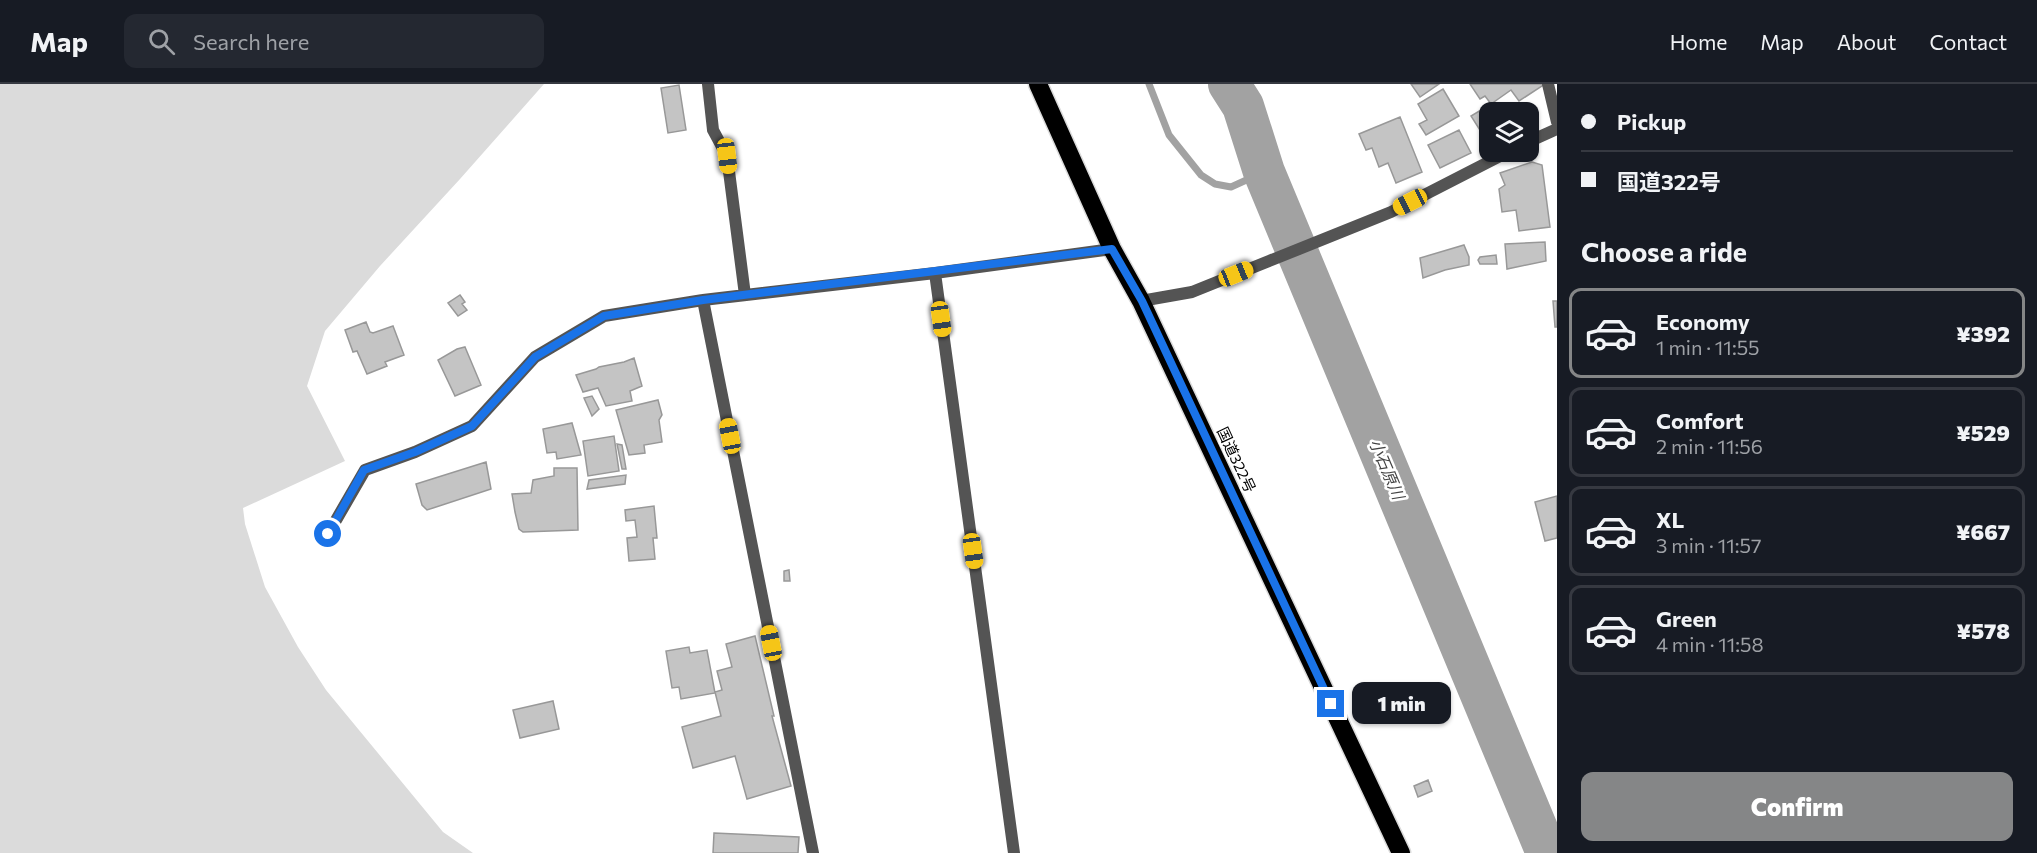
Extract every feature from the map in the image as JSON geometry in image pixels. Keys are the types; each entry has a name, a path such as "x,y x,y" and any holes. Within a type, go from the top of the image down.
{"highway":[{"name":"国道322号","path":"1038,84 1112,249 1142,301 1401,853"}],"street":[{"path":"708,84 713,130 727,156 745,295"},
{"path":"1548,84 1557,122"},
{"path":"1539,137 1557,129"},
{"path":"1142,301 1192,292 1391,212 1488,162"},
{"path":"328,534 364,470 415,452 472,426 535,357 604,316 703,300 935,273 1112,249"},
{"path":"935,273 1014,853"},
{"path":"703,300 813,853"}],"shaded area":[{"path":"0,84 544,84 380,266 325,331 307,386 345,461 243,508 245,524 265,587 298,647 326,690 443,832 473,853 0,853"}],"building":[{"path":"1411,84 1439,84 1420,97"},
{"path":"1470,84 1545,84 1519,101 1511,90 1494,102 1490,102 1485,96 1480,99"},
{"path":"679,85 686,130 668,133 661,88"},
{"path":"1443,89 1459,116 1426,135 1419,124 1427,120 1418,104"},
{"path":"1479,111 1479,129 1471,116"},
{"path":"1400,117 1422,172 1396,183 1388,163 1379,167 1372,148 1366,150 1359,134"},
{"path":"1459,130 1471,153 1440,168 1428,145"},
{"path":"1532,162 1542,165 1550,227 1519,231 1516,210 1502,212 1499,189 1505,185 1500,173"},
{"path":"1545,242 1546,261 1507,269 1505,244"},
{"path":"1464,245 1469,257 1469,265 1423,278 1420,258"},
{"path":"1496,255 1497,264 1480,264 1478,260 1480,257"},
{"path":"460,295 465,302 462,304 467,310 458,316 448,303"},
{"path":"1553,301 1557,301 1557,327 1555,327"},
{"path":"366,322 370,332 373,333 393,326 404,355 385,362 387,366 367,374 357,351 353,352 345,330"},
{"path":"465,347 481,385 455,396 438,360"},
{"path":"634,358 642,386 630,391 632,401 606,406 598,388 583,392 576,375"},
{"path":"592,396 599,409 592,416 584,398"},
{"path":"658,400 662,415 659,420 662,442 644,445 645,453 629,455 616,410"},
{"path":"572,423 581,455 557,459 556,452 547,453 543,429"},
{"path":"614,436 619,471 588,476 583,441"},
{"path":"617,444 622,445 626,469 622,469"},
{"path":"486,462 491,489 427,510 422,505 416,484"},
{"path":"554,468 577,468 578,530 523,532 519,529 512,494 531,493 533,480 554,476"},
{"path":"626,475 625,484 587,489 589,480"},
{"path":"1557,496 1557,538 1545,541 1535,502"},
{"path":"654,506 657,538 653,538 655,559 629,561 627,538 637,537 635,520 626,521 625,510"},
{"path":"789,570 790,581 784,581 784,571"},
{"path":"755,636 774,716 772,716 791,786 747,799 735,756 693,768 682,727 721,716 715,692 722,690 717,671 732,667 726,644"},
{"path":"689,647 690,653 707,650 715,693 681,699 679,687 672,688 666,651"},
{"path":"553,701 559,729 520,738 513,710"},
{"path":"1428,780 1432,791 1418,797 1414,786"},
{"path":"714,833 799,837 798,853 713,853"}],"waterway":[{"path":"1149,84 1169,135 1201,175 1215,184 1231,187 1264,172"},
{"name":"小石原川","path":"1229,84 1243,106 1264,172 1547,853"}],"route":[{"path":"328,534 364,470 415,452 472,426 535,357 604,316 703,300 935,273 1112,249 1142,301 1331,704"}]}
